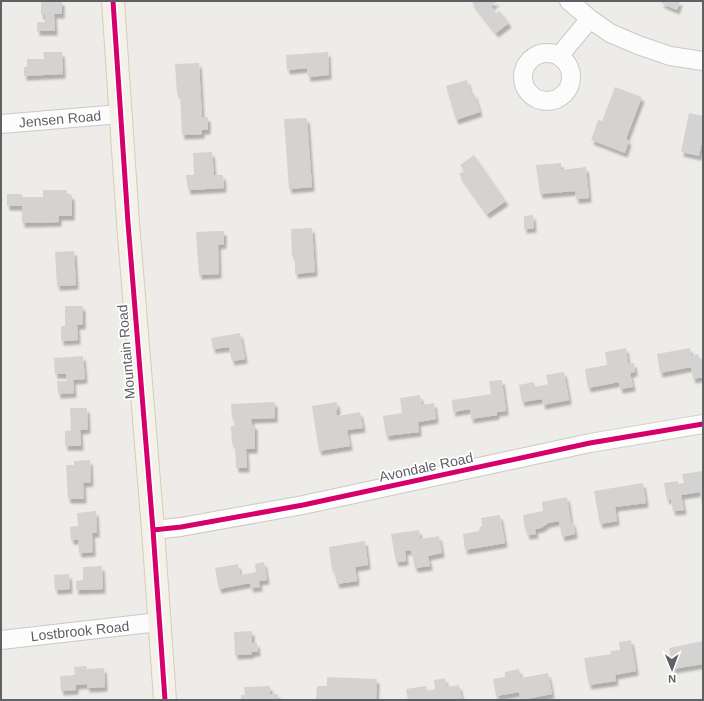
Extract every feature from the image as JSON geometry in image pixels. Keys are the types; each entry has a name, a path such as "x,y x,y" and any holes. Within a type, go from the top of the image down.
{"main road":[{"name":"Mountain Road","path":"113,1 134,309 153,530 165,700"}],"street":[{"path":"569,1 590,20 610,33 670,56 703,61"},
{"path":"559,56 590,20"},
{"name":"Jensen Road","path":"1,124 120,114"},
{"name":"Avondale Road","path":"153,530 181,527 303,505 590,443 703,424"},
{"name":"Lostbrook Road","path":"1,640 159,622"}],"building":[{"path":"41,1 62,1 62,14 54,14 55,31 37,31 37,22 45,22 45,15 41,15"},
{"path":"471,1 497,1 491,6 496,13 500,11 509,23 496,33"},
{"path":"662,1 680,1 677,10 661,3"},
{"path":"43,52 62,52 63,74 24,76 24,67 27,67 27,59 44,59"},
{"path":"328,52 329,75 308,77 307,68 287,70 286,55"},
{"path":"199,63 202,117 208,117 208,130 202,130 202,134 182,135 180,94 177,94 175,64"},
{"path":"467,80 471,94 474,93 480,112 456,120 446,86"},
{"path":"615,87 642,97 626,139 629,141 625,153 591,140 598,120 602,121"},
{"path":"689,113 703,116 703,141 699,156 681,152"},
{"path":"307,118 312,187 289,189 284,119"},
{"path":"212,152 214,175 223,175 224,188 188,190 186,175 194,175 193,153"},
{"path":"474,155 506,201 487,214 459,174 464,171 460,165"},
{"path":"561,163 561,170 586,167 589,198 576,199 575,191 540,194 536,165"},
{"path":"43,190 67,190 67,195 72,195 72,216 59,216 59,222 22,223 22,206 7,206 7,194 22,194 22,197 43,197"},
{"path":"533,215 534,228 524,229 524,216"},
{"path":"312,228 315,272 295,274 295,256 292,256 291,229"},
{"path":"224,231 224,244 218,245 219,274 199,275 196,232"},
{"path":"74,251 76,285 57,286 55,252"},
{"path":"65,306 83,306 83,325 77,325 78,340 61,341 61,326 65,326"},
{"path":"240,333 245,359 232,361 229,347 213,349 211,338"},
{"path":"626,348 628,364 634,363 635,372 630,373 633,387 620,389 619,382 588,388 585,369 607,365 605,352"},
{"path":"690,348 691,356 698,354 700,360 703,360 703,377 693,379 691,367 660,373 657,354"},
{"path":"83,356 85,379 73,380 74,393 58,394 57,381 67,381 66,374 55,374 54,358"},
{"path":"564,372 569,400 543,405 542,399 522,402 519,385 534,382 535,387 548,384 546,375"},
{"path":"502,380 506,411 497,412 497,415 471,419 470,409 453,412 452,400 491,394 489,381"},
{"path":"420,395 422,405 434,403 436,419 418,422 419,432 386,436 383,416 402,413 400,398"},
{"path":"275,402 275,418 251,419 252,425 255,425 255,449 246,449 247,468 236,468 235,444 232,444 231,426 234,426 234,418 232,418 231,404"},
{"path":"337,402 337,416 360,412 363,428 347,430 350,446 319,451 312,406"},
{"path":"70,408 87,408 88,429 80,430 81,446 65,446 65,431 71,430"},
{"path":"90,460 91,482 83,483 84,499 68,499 66,465 74,465 74,461"},
{"path":"703,471 703,506 700,492 681,495 684,510 673,511 671,499 667,500 664,483 678,481 678,484 684,483 682,474"},
{"path":"643,483 646,503 615,507 617,521 600,524 594,491"},
{"path":"567,497 571,523 573,522 575,534 562,537 559,521 548,523 541,528 535,529 536,534 527,535 523,515 543,511 542,502"},
{"path":"96,511 97,533 92,533 93,552 79,553 78,540 71,540 70,527 78,526 77,513"},
{"path":"500,515 505,543 465,550 463,534 479,531 480,527 482,526 481,518"},
{"path":"419,530 420,539 439,536 442,553 428,556 430,566 415,568 411,550 405,551 406,561 396,562 391,534"},
{"path":"365,541 368,565 355,567 357,581 337,584 334,570 332,570 329,547"},
{"path":"264,562 267,580 259,581 260,587 251,588 250,583 219,589 215,568 238,564 240,575 256,572 255,564"},
{"path":"102,566 103,589 76,590 76,581 83,580 83,567"},
{"path":"69,574 70,589 55,590 54,575"},
{"path":"252,631 252,643 257,643 258,652 252,652 252,654 235,655 234,632"},
{"path":"631,640 636,671 615,675 616,681 589,685 584,658 611,654 611,651 620,650 619,642"},
{"path":"703,641 703,664 673,669 669,648"},
{"path":"86,666 87,669 104,668 105,687 87,688 87,684 76,685 76,690 61,691 60,676 75,675 74,667"},
{"path":"519,669 521,678 548,673 552,694 521,700 519,692 496,696 493,679 505,677 505,672"},
{"path":"327,677 377,679 376,700 316,700 317,686 327,686"},
{"path":"445,678 447,687 459,685 462,700 408,700 406,689 426,686 427,691 435,689 434,680"},
{"path":"270,686 270,694 278,694 278,700 241,700 241,695 245,695 244,687"}],"cycle path":[{"path":"113,1 128,223 165,700"},
{"path":"153,530 181,527 303,505 590,443 703,424"}]}
